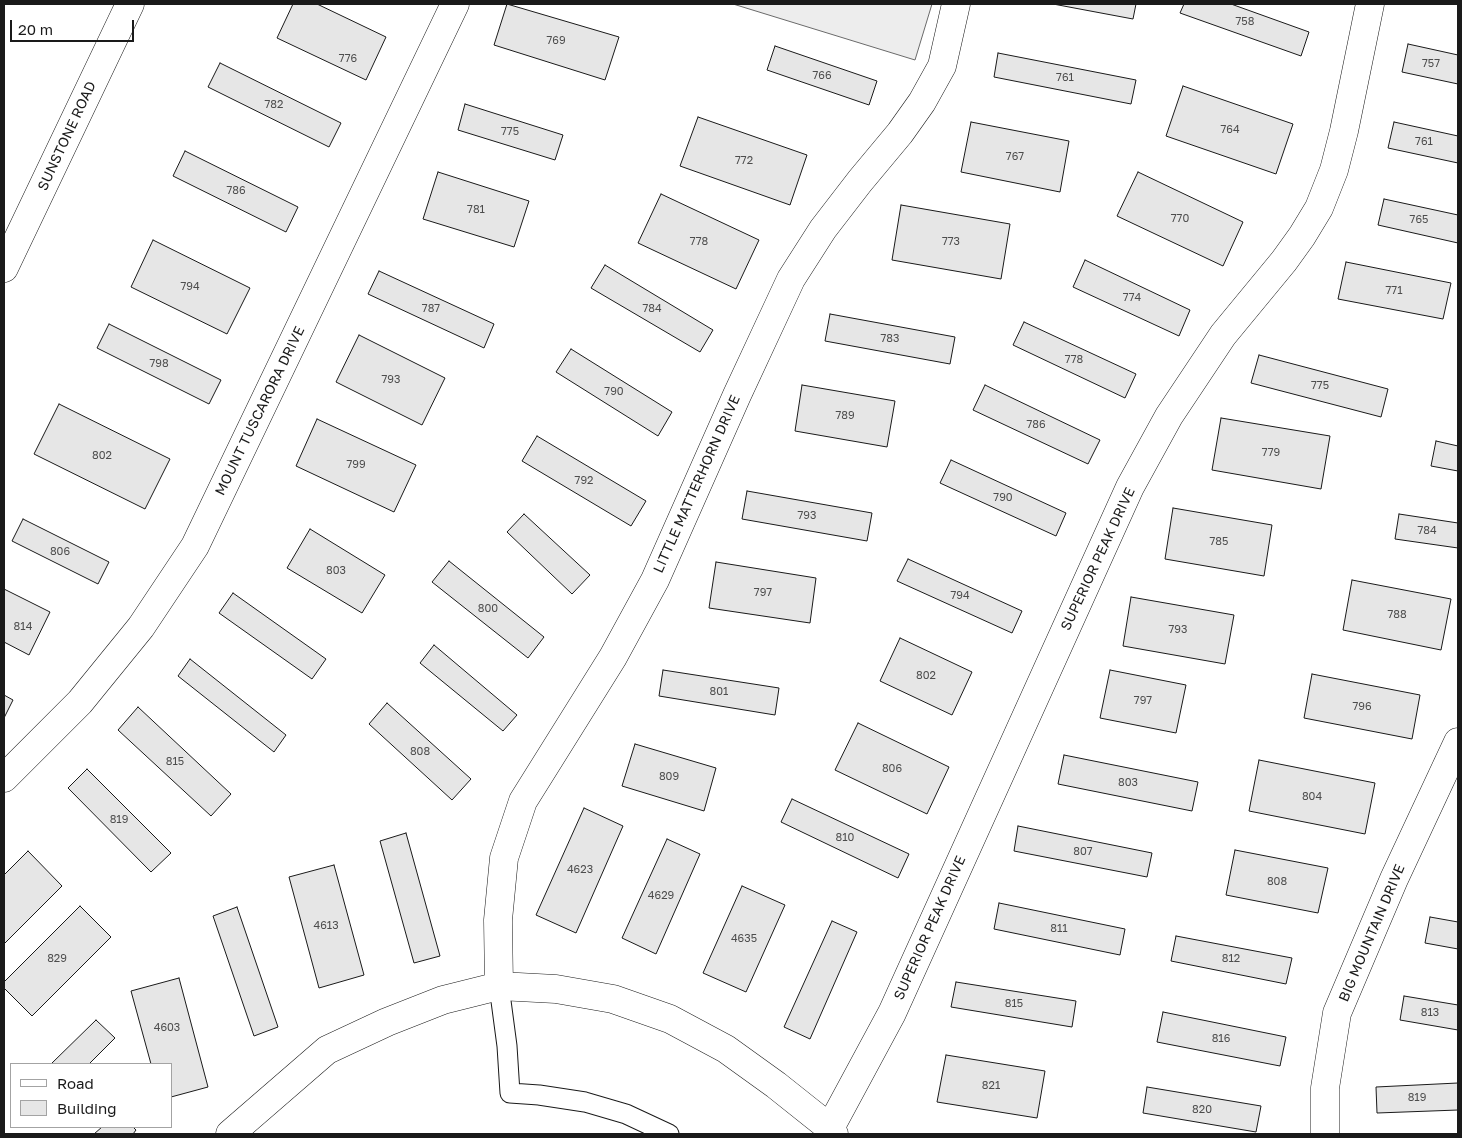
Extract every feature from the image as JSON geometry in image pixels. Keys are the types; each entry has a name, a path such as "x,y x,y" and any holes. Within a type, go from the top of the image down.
{"street":[{"name":"SUNSTONE ROAD","path":"4,268 130,4"},
{"name":"MOUNT TUSCARORA DRIVE","path":"4,778 80,702 141,627 195,546 455,4"},
{"name":"LITTLE MATTERHORN DRIVE","path":"499,986 498,920 504,858 523,801 613,657 655,580 791,279 823,229 900,133 922,102 942,66 956,4"},
{"name":"SUPERIOR PEAK DRIVE","path":"830,1132 892,1013 1130,487 1169,416 1223,335 1284,261 1319,208 1334,170 1344,131 1370,4"},
{"name":"BIG MOUNTAIN DRIVE","path":"1325,1134 1324,1088 1337,1014 1394,880 1458,742"},
{"path":"230,1134 327,1050 387,1022 443,1000 499,986 556,989 613,999 670,1019 726,1049 776,1085 830,1132"}],"lane":[{"path":"499,986 507,1046 510,1093 586,1102 626,1114 670,1134"}],"shaded area":[{"path":"733,4 932,4 915,60"}],"building":[{"path":"293,4 317,4 386,37 366,80 277,38"},
{"path":"507,4 619,37 605,80 494,45"},
{"path":"1053,4 1136,4 1133,19"},
{"path":"1184,4 1231,4 1309,32 1301,56 1180,13"},
{"path":"1408,44 1458,55 1458,84 1402,72"},
{"path":"775,46 877,81 869,105 767,70"},
{"path":"998,53 1136,80 1131,104 994,77"},
{"path":"220,63 341,123 329,147 208,87"},
{"path":"1183,86 1293,124 1276,174 1166,136"},
{"path":"465,104 563,135 555,160 458,130"},
{"path":"698,117 807,155 790,205 680,166"},
{"path":"971,122 1069,141 1060,192 961,172"},
{"path":"1394,122 1458,136 1458,163 1388,148"},
{"path":"185,151 298,207 286,232 173,176"},
{"path":"438,172 529,201 514,247 423,219"},
{"path":"1138,172 1243,222 1223,266 1117,216"},
{"path":"661,194 759,240 736,289 638,243"},
{"path":"1384,199 1458,215 1458,243 1378,225"},
{"path":"901,205 1010,224 1001,279 892,260"},
{"path":"153,240 250,288 227,334 131,287"},
{"path":"1085,260 1190,310 1179,336 1073,287"},
{"path":"1346,262 1451,283 1443,319 1338,299"},
{"path":"605,265 713,330 700,352 591,288"},
{"path":"379,271 494,324 484,348 368,294"},
{"path":"830,314 955,337 950,364 825,341"},
{"path":"1024,322 1136,374 1125,398 1013,345"},
{"path":"109,324 221,380 209,404 97,348"},
{"path":"359,335 445,378 422,425 336,382"},
{"path":"571,349 672,412 658,436 556,372"},
{"path":"1259,355 1388,389 1381,417 1251,383"},
{"path":"802,385 895,401 887,447 795,431"},
{"path":"985,385 1100,440 1088,464 973,410"},
{"path":"59,404 170,459 145,509 34,454"},
{"path":"1221,418 1330,436 1321,489 1212,470"},
{"path":"317,419 416,465 394,512 296,466"},
{"path":"537,436 646,501 631,526 522,461"},
{"path":"1436,441 1458,446 1458,471 1431,466"},
{"path":"951,460 1066,513 1056,536 940,483"},
{"path":"747,491 872,513 867,541 742,519"},
{"path":"1173,508 1272,525 1264,576 1165,559"},
{"path":"524,514 590,575 572,594 507,532"},
{"path":"1399,514 1458,523 1458,548 1395,539"},
{"path":"23,519 109,562 98,584 12,541"},
{"path":"310,529 385,575 362,613 287,568"},
{"path":"908,559 1022,611 1012,633 897,581"},
{"path":"449,561 544,637 528,658 432,582"},
{"path":"716,562 816,578 810,623 709,608"},
{"path":"1352,580 1451,599 1441,650 1343,630"},
{"path":"4,589 50,612 29,655 4,642"},
{"path":"233,593 326,659 312,679 219,613"},
{"path":"1131,597 1234,615 1225,664 1123,646"},
{"path":"900,638 972,672 952,715 880,681"},
{"path":"434,645 517,715 503,731 420,663"},
{"path":"190,659 286,735 274,752 178,676"},
{"path":"663,670 779,688 775,715 659,696"},
{"path":"1110,670 1186,685 1176,733 1100,718"},
{"path":"1312,674 1420,695 1412,739 1304,718"},
{"path":"4,695 13,700 4,718"},
{"path":"387,703 471,779 452,800 369,724"},
{"path":"138,707 231,794 211,816 118,730"},
{"path":"858,723 949,767 927,814 835,770"},
{"path":"635,744 716,768 704,811 622,786"},
{"path":"1064,755 1198,782 1192,811 1058,784"},
{"path":"1259,760 1375,783 1365,834 1249,811"},
{"path":"87,769 171,853 151,872 68,788"},
{"path":"792,799 909,854 898,878 781,822"},
{"path":"584,808 623,826 576,933 536,915"},
{"path":"1018,826 1152,853 1147,877 1014,851"},
{"path":"406,833 440,956 414,963 380,841"},
{"path":"667,839 700,854 656,954 622,938"},
{"path":"1235,850 1328,868 1318,913 1226,895"},
{"path":"28,851 62,886 4,944 4,875"},
{"path":"334,865 364,975 319,988 289,877"},
{"path":"742,886 785,905 746,992 703,973"},
{"path":"999,903 1125,929 1120,955 994,929"},
{"path":"80,906 111,937 32,1016 4,988 4,982"},
{"path":"237,907 278,1027 254,1036 213,916"},
{"path":"1430,917 1458,922 1458,949 1425,943"},
{"path":"832,921 857,932 810,1039 784,1027"},
{"path":"1176,936 1292,958 1286,984 1171,961"},
{"path":"179,978 208,1087 172,1097 172,1063 151,1063 131,991"},
{"path":"956,982 1076,1001 1072,1027 951,1007"},
{"path":"1404,996 1458,1005 1458,1030 1400,1020"},
{"path":"1163,1012 1286,1037 1280,1066 1157,1042"},
{"path":"96,1020 115,1038 90,1063 52,1063"},
{"path":"946,1055 1045,1071 1037,1118 937,1102"},
{"path":"1458,1083 1458,1110 1377,1113 1376,1087"},
{"path":"1147,1087 1261,1106 1256,1132 1143,1113"},
{"path":"101,1128 134,1128 136,1130 133,1134 94,1134"}]}
